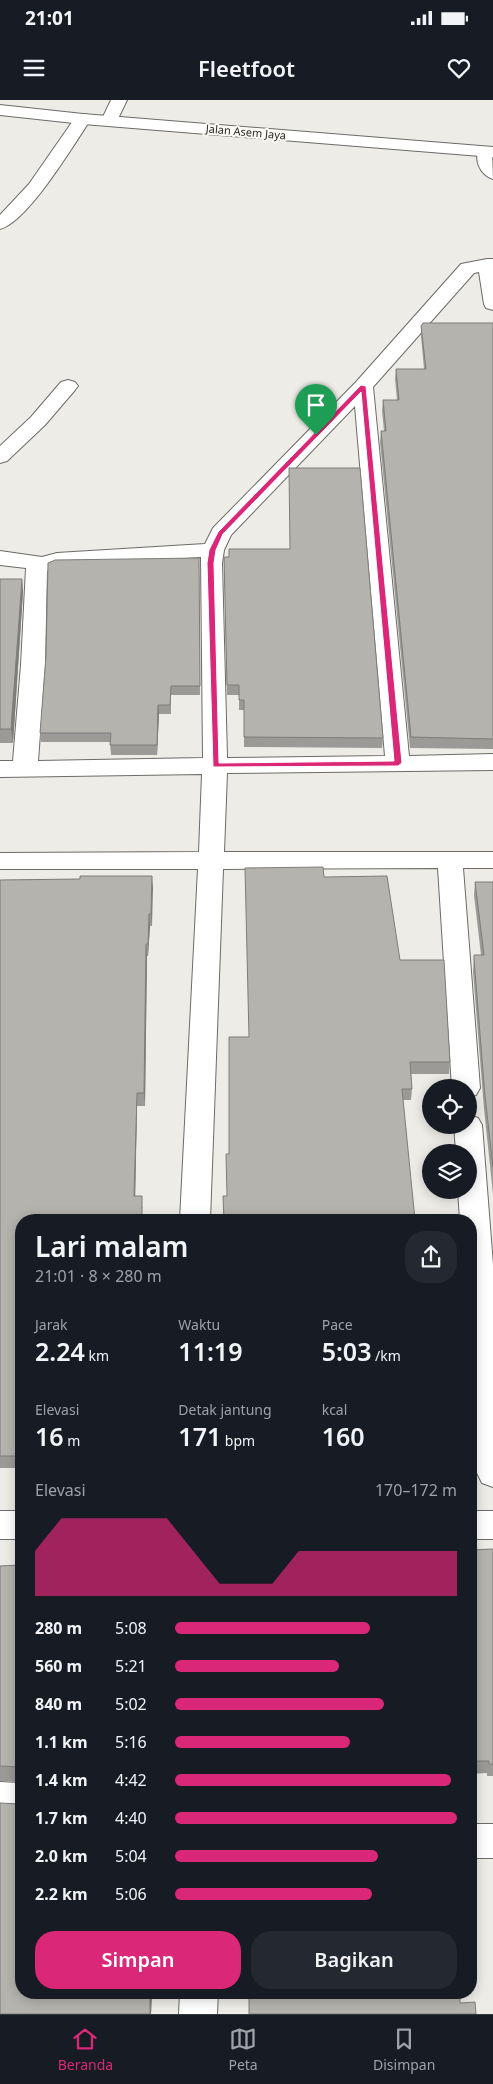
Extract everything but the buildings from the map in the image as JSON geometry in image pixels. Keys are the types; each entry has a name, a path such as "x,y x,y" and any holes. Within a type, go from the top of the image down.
{"street":[{"path":"109,121 120,100"},
{"name":"Jalan Asem Jaya","path":"0,110 83,119 489,151"},
{"path":"2,220 39,184 83,119"},
{"path":"195,1214 215,765 210,563 212,550 221,533 363,386 468,268 490,265 493,304"},
{"path":"0,457 38,421 68,386"},
{"path":"363,386 398,763"},
{"path":"0,558 42,564 57,560 212,550"},
{"path":"25,768 33,665 36,570 42,564"},
{"path":"0,769 493,762"},
{"path":"450,859 465,1079"},
{"path":"0,861 493,860"},
{"path":"469,1134 474,1214"},
{"path":"477,1250 493,1473"},
{"path":"477,1525 493,1524"},
{"path":"0,1525 15,1525"},
{"path":"0,1799 15,1800"},
{"path":"477,1841 493,1841"},
{"path":"198,2014 199,1999"}],"lane":[{"path":"489,151 486,167 493,174"}],"route":[{"path":"363,386 398,763 215,765 210,563 212,550 221,533 316,435 363,386"}]}
